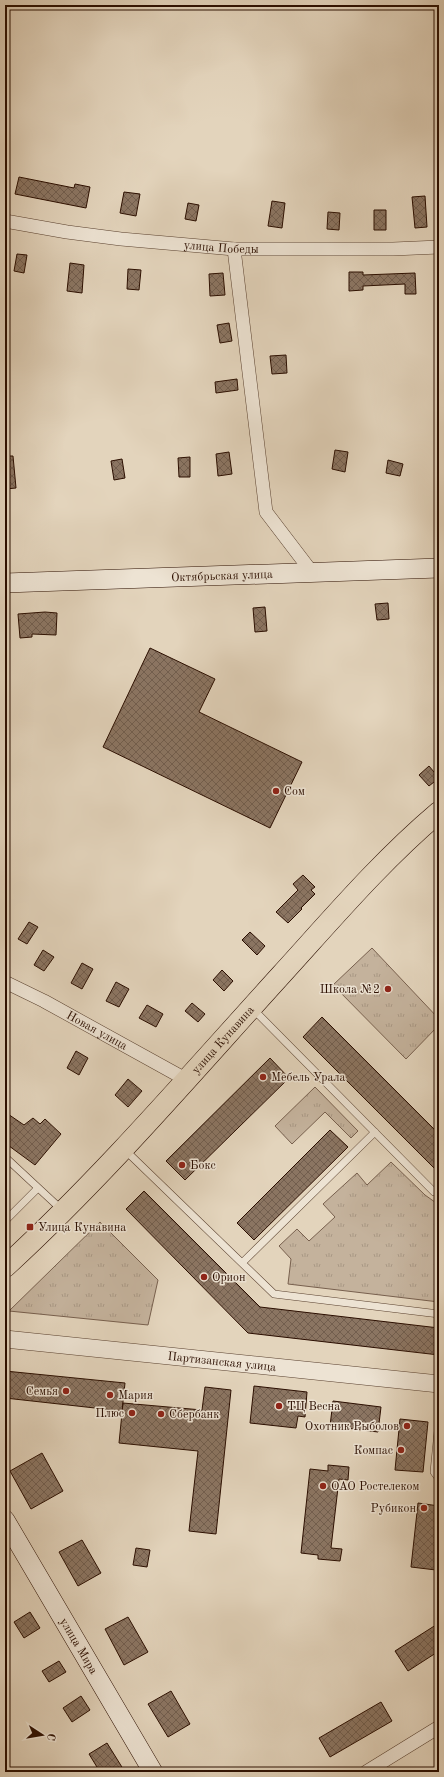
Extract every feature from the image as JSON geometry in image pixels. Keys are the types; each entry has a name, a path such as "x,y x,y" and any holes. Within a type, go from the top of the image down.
{"main road":[{"name":"Октябрьская улица","path":"5,583 311,571 439,568"},
{"name":"улица Кунавина","path":"5,1267 64,1211 123,1149 187,1080 356,891 386,860 439,812"},
{"name":"улица Мира","path":"5,1520 153,1772"}],"street":[{"name":"улица Победы","path":"5,221 67,232 121,239 234,249 393,249 439,247"},
{"path":"234,249 266,512 311,571"},
{"name":"Новая улица","path":"5,982 44,1001 187,1080"},
{"name":"Партизанская улица","path":"5,1339 439,1384"},
{"path":"366,1772 439,1727"}],"lane":[{"path":"252,1007 434,1192 439,1192"},
{"path":"242,1263 375,1132"},
{"path":"123,1149 274,1294 439,1314"},
{"path":"5,1158 64,1211"},
{"path":"5,1221 38,1188"},
{"path":"439,1420 434,1472 439,1479"}],"green space":[{"path":"372,948 439,1019 439,1025 406,1059 333,985"},
{"path":"315,1087 358,1131 351,1138 325,1112 292,1144 275,1126"},
{"path":"391,1162 425,1195 439,1205 439,1302 288,1284 291,1259 279,1246 297,1229 309,1241 335,1217 323,1204 357,1173 367,1185"},
{"path":"100,1222 158,1280 148,1325 9,1311"}],"building":[{"path":"19,177 74,188 75,184 90,187 86,208 15,194"},
{"path":"124,192 140,194 136,216 120,213"},
{"path":"425,196 427,227 415,228 412,197"},
{"path":"272,201 285,203 282,228 268,226"},
{"path":"188,203 199,205 196,221 185,219"},
{"path":"374,210 386,210 386,230 374,230"},
{"path":"328,212 340,213 339,230 327,229"},
{"path":"17,254 27,255 24,273 14,271"},
{"path":"70,263 84,265 82,293 67,291"},
{"path":"128,269 141,270 139,290 127,289"},
{"path":"349,272 363,272 363,275 415,273 416,294 405,294 405,284 363,286 363,290 349,291"},
{"path":"223,273 225,295 210,296 209,274"},
{"path":"229,323 232,341 220,343 217,325"},
{"path":"286,355 287,373 272,374 270,356"},
{"path":"237,379 238,390 216,393 215,382"},
{"path":"335,450 348,452 345,472 332,469"},
{"path":"229,452 232,474 218,476 216,454"},
{"path":"5,456 13,456 16,488 5,489"},
{"path":"190,457 190,477 179,477 178,458"},
{"path":"122,459 125,478 114,480 111,461"},
{"path":"388,460 403,464 400,476 386,473"},
{"path":"388,603 389,619 377,620 375,604"},
{"path":"265,607 267,631 255,632 253,608"},
{"path":"45,612 57,613 56,635 32,634 32,637 20,638 18,614"},
{"path":"150,648 215,679 199,712 302,762 270,828 103,747"},
{"path":"429,766 439,778 429,786 419,775"},
{"path":"303,875 315,887 311,890 315,894 288,923 276,912 298,890 293,884"},
{"path":"29,922 38,927 27,944 18,939"},
{"path":"250,932 265,946 257,955 242,940"},
{"path":"43,950 54,957 44,971 34,965"},
{"path":"82,963 93,969 82,989 71,983"},
{"path":"222,970 233,981 224,991 213,980"},
{"path":"116,982 129,989 119,1007 106,1001"},
{"path":"192,1003 205,1014 198,1022 185,1011"},
{"path":"147,1005 163,1014 156,1027 139,1018"},
{"path":"322,1017 439,1134 439,1173 303,1037"},
{"path":"76,1051 88,1058 79,1075 67,1068"},
{"path":"270,1058 289,1078 185,1180 166,1161"},
{"path":"128,1079 142,1091 128,1107 115,1095"},
{"path":"5,1112 24,1125 33,1118 40,1124 45,1119 61,1134 35,1165 5,1143"},
{"path":"330,1130 348,1147 254,1240 237,1223"},
{"path":"144,1191 260,1307 439,1328 439,1355 248,1333 126,1209"},
{"path":"5,1371 125,1383 122,1411 5,1398"},
{"name":"ТЦ Весна","path":"254,1386 307,1392 305,1417 298,1416 296,1428 250,1423"},
{"path":"205,1387 231,1390 216,1534 189,1531 198,1451 119,1443 123,1403 202,1410"},
{"path":"333,1401 381,1407 378,1432 330,1426"},
{"path":"400,1419 428,1422 423,1472 395,1470"},
{"path":"42,1453 63,1491 31,1509 10,1471"},
{"path":"328,1465 349,1467 348,1480 339,1479 331,1548 342,1549 340,1561 318,1559 318,1555 301,1553 310,1469 328,1471"},
{"path":"418,1503 439,1506 439,1543 436,1570 411,1567"},
{"path":"82,1540 101,1573 78,1586 59,1552"},
{"path":"136,1548 150,1550 147,1567 133,1565"},
{"path":"30,1612 40,1628 24,1638 14,1622"},
{"path":"128,1617 148,1652 124,1665 105,1629"},
{"path":"439,1623 439,1651 408,1671 395,1651"},
{"path":"59,1661 66,1672 49,1682 42,1671"},
{"path":"171,1691 190,1724 168,1737 148,1704"},
{"path":"81,1696 90,1710 72,1722 63,1708"},
{"path":"381,1702 392,1721 330,1757 319,1738"},
{"path":"107,1743 125,1772 100,1772 89,1754"}],"place":[{"name":"Сом","path":"276,791"},
{"name":"Школа №2","path":"388,989"},
{"name":"Мебель Урала","path":"263,1077"},
{"name":"Бокс","path":"182,1165"},
{"name":"Улица Кунавина","path":"30,1227"},
{"name":"Орион","path":"204,1277"},
{"name":"Семья","path":"66,1391"},
{"name":"Мария","path":"110,1395"},
{"name":"ТЦ Весна","path":"279,1406"},
{"name":"Плюс","path":"132,1413"},
{"name":"Сбербанк","path":"161,1414"},
{"name":"Охотник Рыболов","path":"407,1426"},
{"name":"Компас","path":"401,1450"},
{"name":"ОАО Ростелеком","path":"323,1486"},
{"name":"Рубикон","path":"424,1508"}]}
